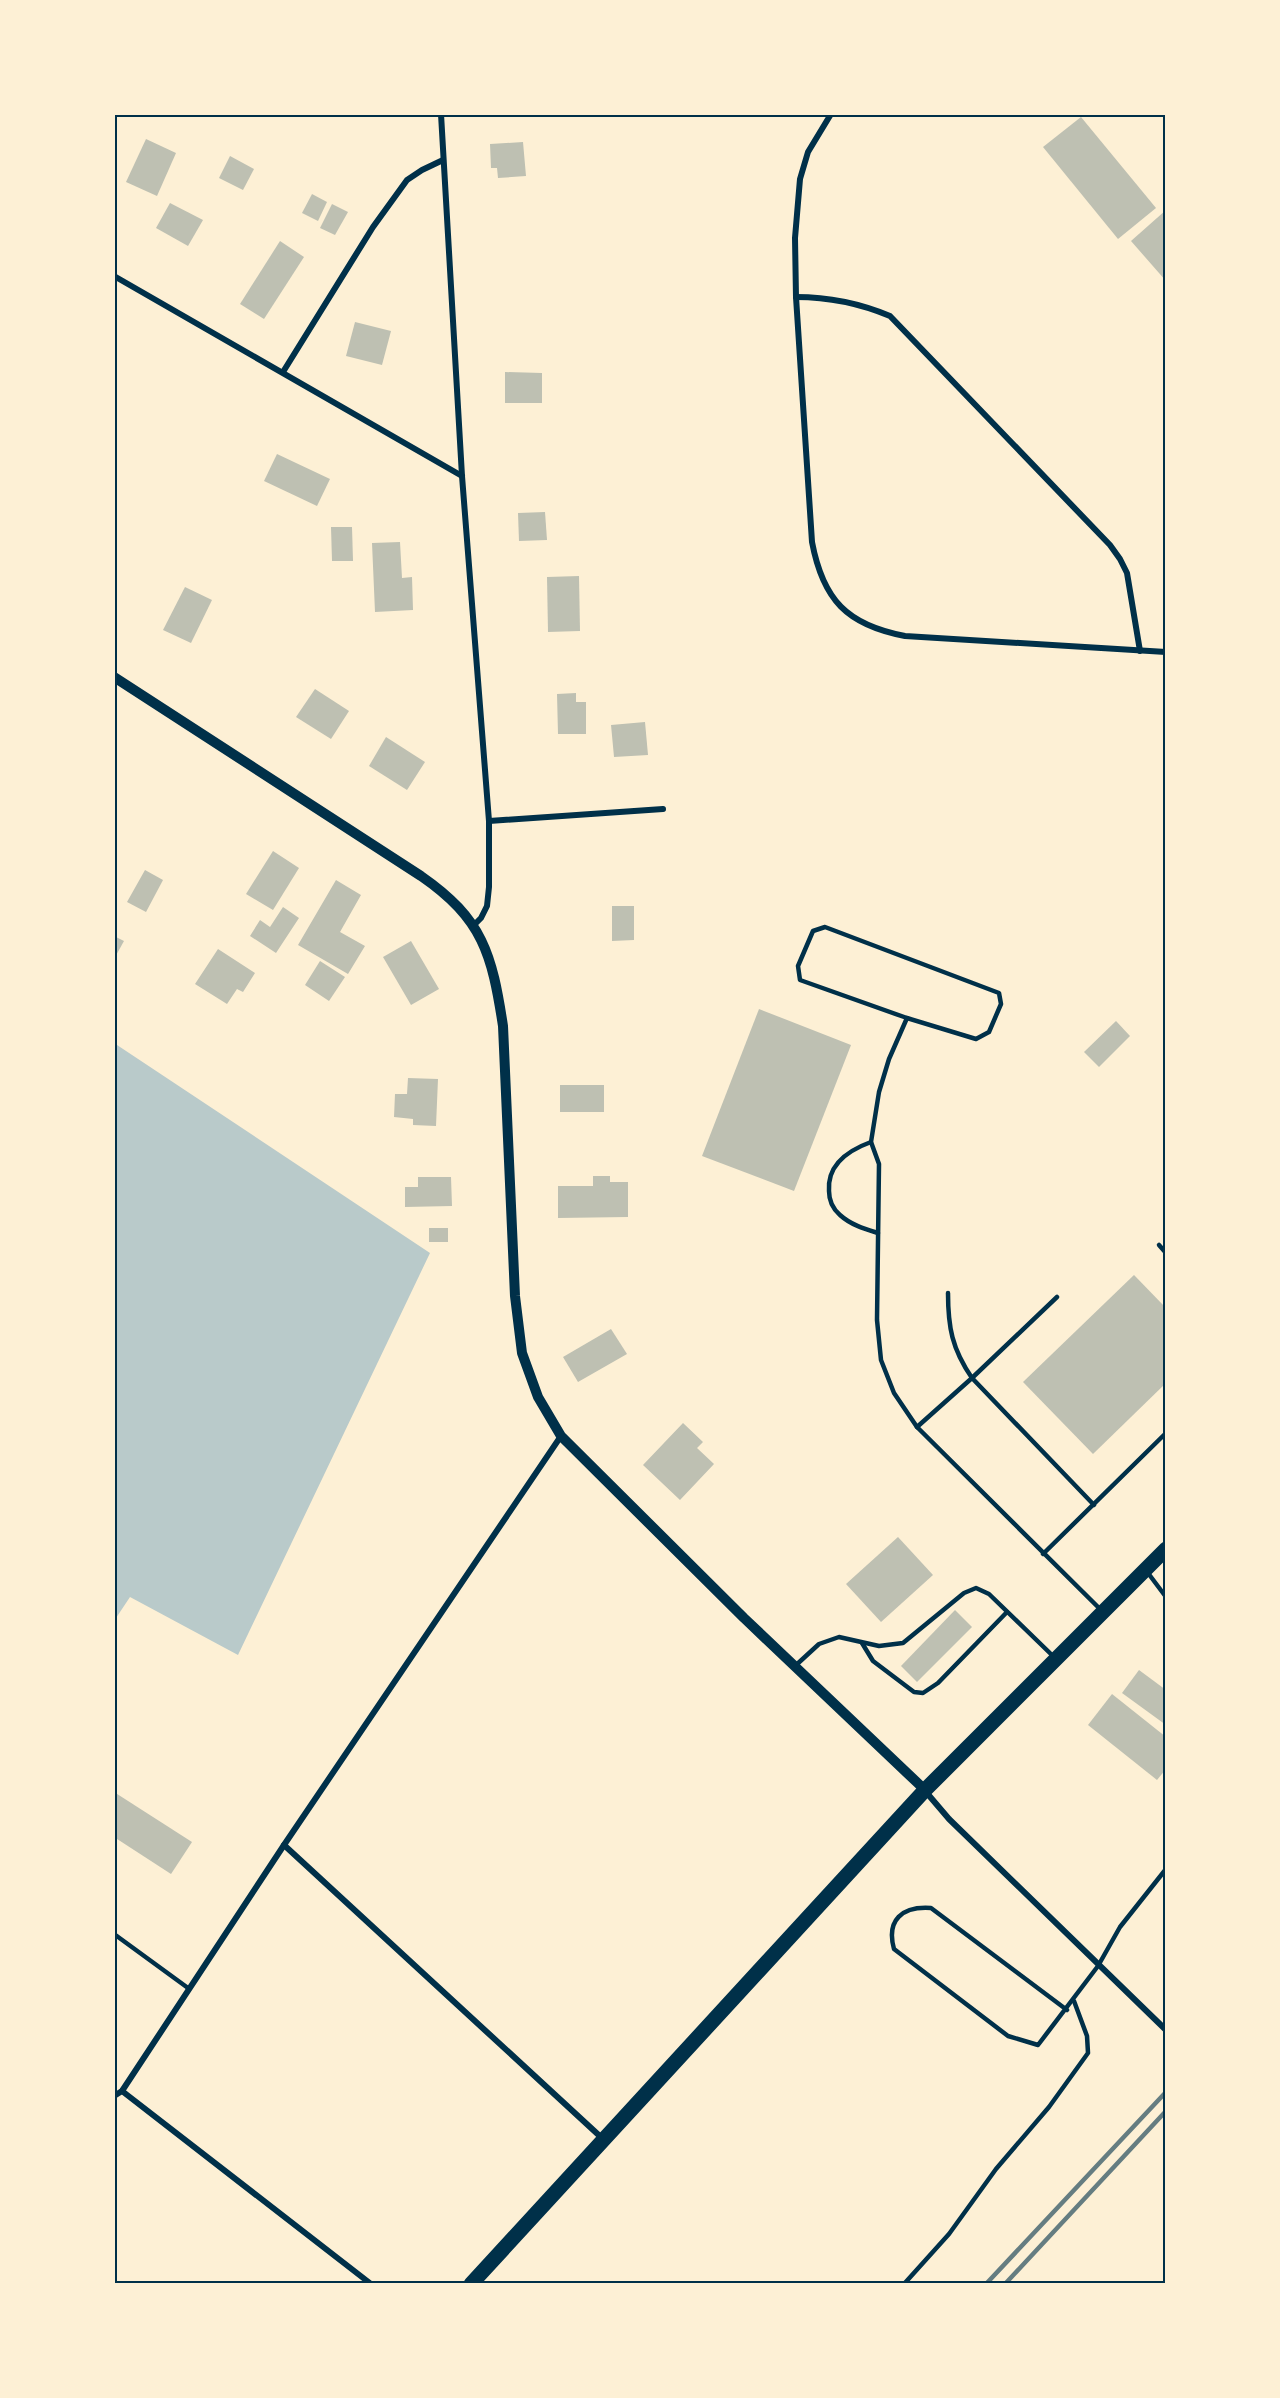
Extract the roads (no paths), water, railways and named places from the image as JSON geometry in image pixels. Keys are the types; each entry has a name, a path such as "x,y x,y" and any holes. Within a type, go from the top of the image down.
{"main road":[{"path":"471,2284 925,1790 1166,1549"}],"street":[{"path":"441,114 462,476 489,821 487,906 481,918 474,925"},
{"path":"831,114 808,152 800,180 795,238 796,297 812,542 822,581 845,612 880,631 905,636 1166,652"},
{"path":"283,372 373,227 407,180 443,160"},
{"path":"114,276 462,476"},
{"path":"796,297 846,301 890,316 1110,545 1127,573 1140,651"},
{"path":"114,677 445,892 474,925 489,954 497,984 503,1026 515,1296 522,1353 538,1397 561,1436 925,1790 949,1820 1166,2030"},
{"path":"489,821 663,809"},
{"path":"114,2096 122,2091 284,1845 561,1436"},
{"path":"284,1845 603,2140"},
{"path":"122,2091 371,2284"}],"lane":[{"path":"825,927 999,993 1001,1004 989,1032 976,1039 907,1018 800,980 798,966 813,931 825,927"},
{"path":"907,1018 885,1070 871,1142 879,1164 877,1320 881,1360 894,1393 917,1427 1103,1612"},
{"path":"871,1142 852,1149 836,1164 828,1182 829,1200 839,1214 856,1226 878,1233"},
{"path":"1159,1245 1166,1252"},
{"path":"948,1293 951,1337 959,1359 972,1378 1094,1505"},
{"path":"917,1427 1057,1297"},
{"path":"1043,1554 1166,1433"},
{"path":"1145,1570 1166,1597"},
{"path":"795,1666 819,1644 839,1637 879,1646 903,1643 964,1593 976,1588 989,1594 1056,1659"},
{"path":"862,1642 873,1660 914,1692 923,1693 938,1683 1007,1612"},
{"path":"1067,2010 931,1908 917,1907 906,1911 898,1918 890,1935 894,1949 1008,2036 1038,2045 1067,2010 1074,2001 1098,1966 1120,1927 1166,1869"},
{"path":"114,1935 189,1988"},
{"path":"904,2284 949,2234 996,2169 1049,2107 1088,2053 1087,2036 1074,2001"}],"railway":[{"path":"986,2284 1166,2092"},
{"path":"1005,2284 1166,2111"}]}
